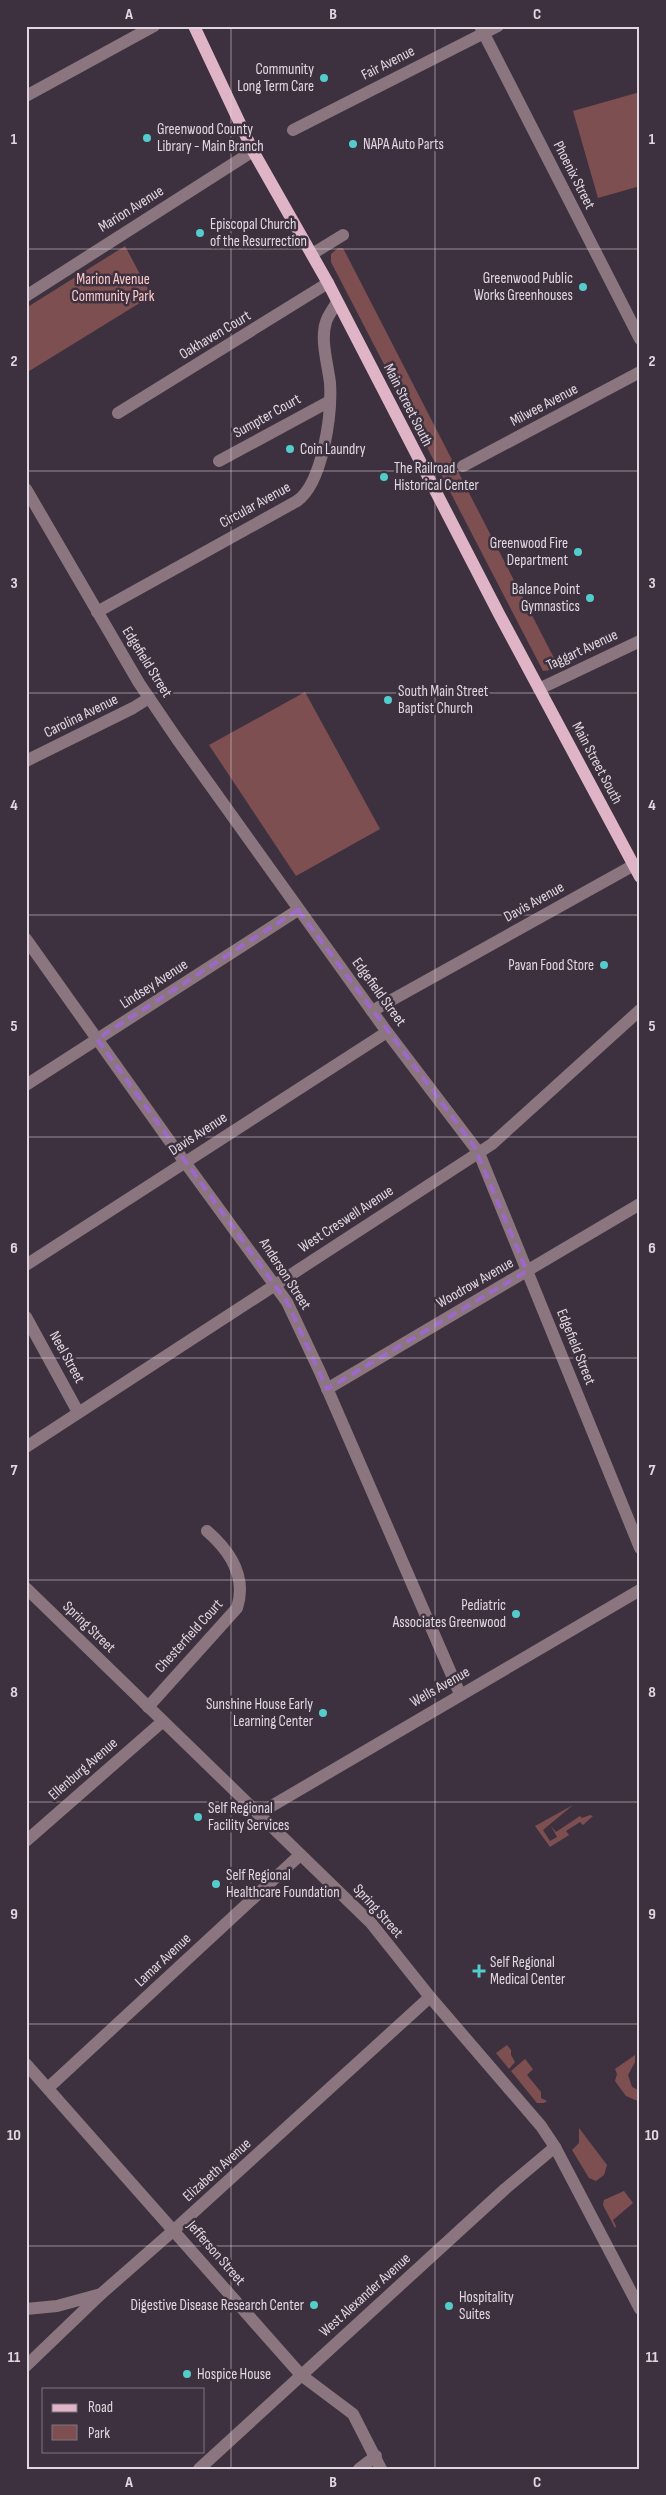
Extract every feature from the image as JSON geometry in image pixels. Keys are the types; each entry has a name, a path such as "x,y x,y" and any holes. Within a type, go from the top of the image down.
{"main road":[{"name":"Main Street South","path":"194,26 253,151 328,283 539,688 637,871"}],"street":[{"path":"26,96 154,26"},
{"name":"Fair Avenue","path":"293,130 482,30 498,26"},
{"name":"Phoenix Street","path":"482,30 640,338"},
{"name":"Marion Avenue","path":"26,296 253,151"},
{"path":"312,254 343,235"},
{"name":"Oakhaven Court","path":"118,413 328,283"},
{"name":"Circular Avenue","path":"97,612 303,497 314,480 329,419 330,401 326,322 337,302"},
{"name":"Milwee Avenue","path":"463,466 640,372"},
{"name":"Sumpter Court","path":"219,461 330,401"},
{"name":"Edgefield Street","path":"26,489 149,698 298,910 387,1032 479,1153 640,1548"},
{"name":"Taggart Avenue","path":"539,688 640,640"},
{"name":"Carolina Avenue","path":"26,761 133,708 149,698"},
{"name":"Davis Avenue","path":"372,1011 637,871"},
{"name":"Lindsey Avenue","path":"26,1085 298,910"},
{"name":"Anderson Street","path":"26,939 275,1285 292,1312 460,1694"},
{"name":"West Creswell Avenue","path":"26,1447 492,1144 640,1010"},
{"name":"Davis Avenue","path":"26,1265 387,1032"},
{"name":"Woodrow Avenue","path":"327,1390 640,1204"},
{"name":"Neel Street","path":"26,1317 78,1412"},
{"name":"Chesterfield Court","path":"148,1707 237,1608 240,1586 235,1564 226,1550 208,1531"},
{"name":"Spring Street","path":"26,1588 371,1923 430,1997 541,2126 572,2176 640,2309"},
{"name":"Wells Avenue","path":"258,1814 640,1590"},
{"name":"Ellenburg Avenue","path":"26,1841 162,1722"},
{"name":"Lamar Avenue","path":"48,2088 300,1855"},
{"name":"Elizabeth Avenue","path":"26,2366 101,2294 430,1997"},
{"name":"Jefferson Street","path":"26,2064 301,2375 353,2414 381,2469"},
{"name":"West Alexander Avenue","path":"199,2469 505,2190 555,2147"},
{"path":"26,2310 57,2306 101,2294"},
{"path":"359,2469 376,2456"}],"highlighted area":[{"path":"298,910 474,1146 527,1271 327,1389 287,1302 97,1039"}],"green space":[{"path":"640,92 640,186 598,198 573,111"},
{"name":"Marion Avenue Community Park","path":"125,246 150,293 143,301 26,373 26,308"},
{"path":"338,248 343,248 555,660 555,667 551,670 543,671 331,262 331,254"},
{"path":"305,692 380,829 296,876 209,745"},
{"path":"573,1805 543,1830 550,1841 557,1837 551,1826 556,1832 580,1816 582,1818 590,1815 593,1816 583,1825 580,1822 566,1831 569,1835 550,1847 535,1826"},
{"path":"507,2045 515,2062 509,2069 496,2053"},
{"path":"635,2055 635,2062 628,2075 632,2087 640,2091 640,2102 626,2096 615,2081 617,2074 615,2069"},
{"path":"525,2059 533,2069 527,2075 541,2092 541,2098 547,2101 544,2103 537,2103 511,2071"},
{"path":"579,2128 607,2165 604,2175 596,2181 589,2178 572,2150 579,2143"},
{"path":"624,2191 633,2203 613,2220 615,2228 603,2205 604,2200"}],"place":[{"name":"Community Long Term Care","path":"324,78"},
{"name":"Greenwood County Library - Main Branch","path":"147,138"},
{"name":"NAPA Auto Parts","path":"353,144"},
{"name":"Episcopal Church of the Resurrection","path":"200,233"},
{"name":"Greenwood Public Works Greenhouses","path":"583,287"},
{"name":"Coin Laundry","path":"290,449"},
{"name":"The Railroad Historical Center","path":"384,477"},
{"name":"Greenwood Fire Department","path":"578,552"},
{"name":"Balance Point Gymnastics","path":"590,598"},
{"name":"South Main Street Baptist Church","path":"388,700"},
{"name":"Pavan Food Store","path":"604,965"},
{"name":"Pediatric Associates Greenwood","path":"516,1614"},
{"name":"Sunshine House Early Learning Center","path":"323,1713"},
{"name":"Self Regional Facility Services","path":"198,1817"},
{"name":"Self Regional Healthcare Foundation","path":"216,1884"},
{"name":"Self Regional Medical Center","path":"479,1971"},
{"name":"Digestive Disease Research Center","path":"314,2305"},
{"name":"Hospitality Suites","path":"449,2306"},
{"name":"Hospice House","path":"187,2374"}]}
